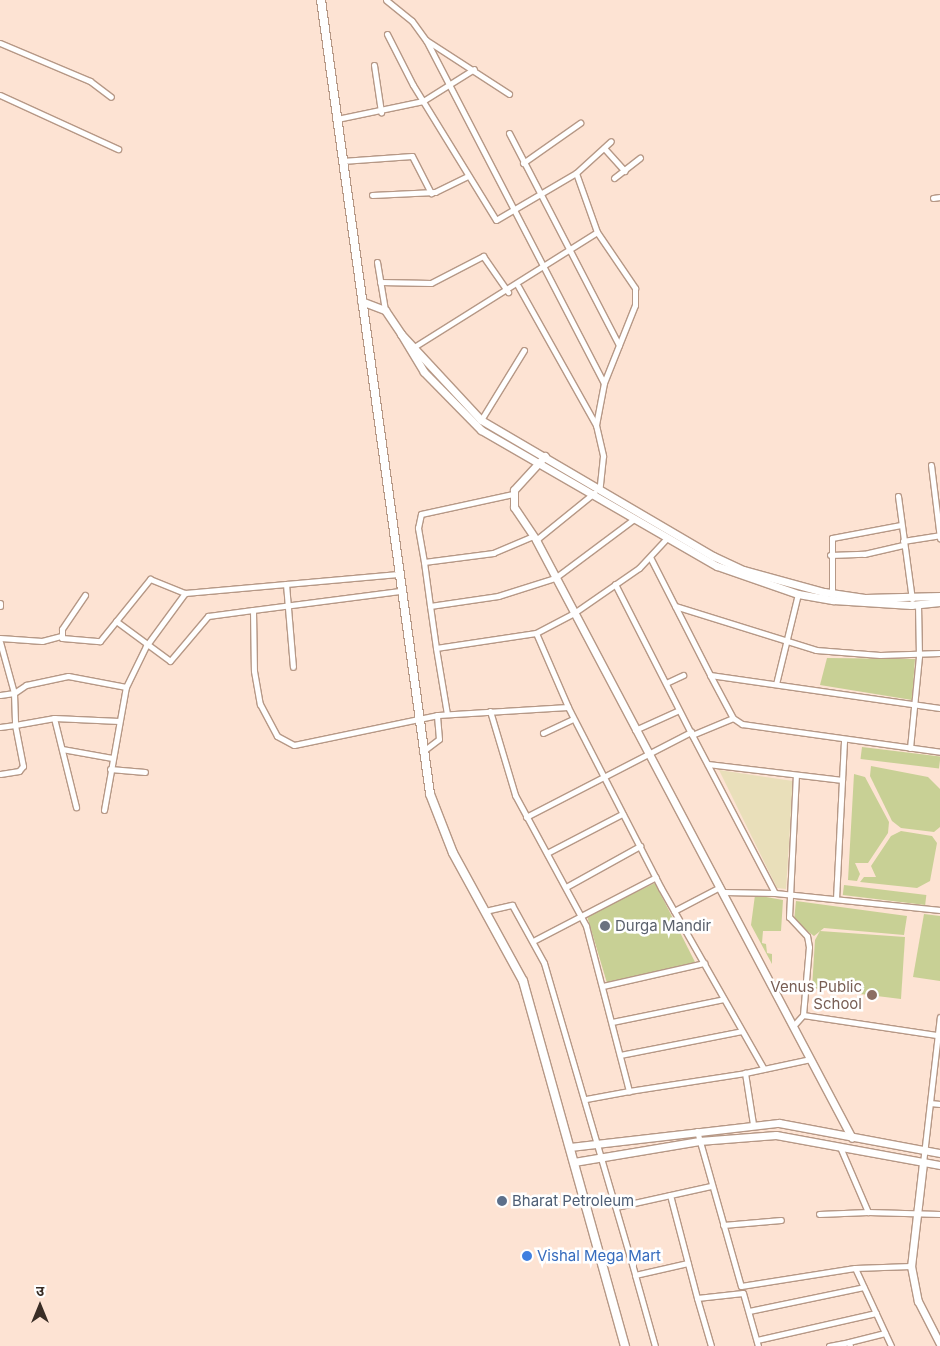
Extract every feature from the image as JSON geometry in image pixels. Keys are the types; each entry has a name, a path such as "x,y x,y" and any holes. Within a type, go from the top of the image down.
{"main road":[{"path":"321,0 422,752 438,820 523,981 625,1346"}],"street":[{"path":"386,0 412,22 426,40 543,269 604,383"},
{"path":"387,34 423,101 494,219 515,212 576,173 611,141"},
{"path":"426,40 474,69 509,94"},
{"path":"0,42 90,81 111,97"},
{"path":"374,65 381,112"},
{"path":"337,119 381,112 423,101 451,87 474,69"},
{"path":"0,95 118,150"},
{"path":"523,163 580,123"},
{"path":"509,133 619,345"},
{"path":"604,148 625,171"},
{"path":"342,161 412,156 432,193"},
{"path":"614,178 640,158"},
{"path":"576,173 597,232 635,288 634,305 604,383 596,425"},
{"path":"372,195 432,193 468,176"},
{"path":"933,198 940,196"},
{"path":"414,347 518,286 568,249 597,232"},
{"path":"380,282 431,283 480,256 508,292"},
{"path":"376,262 385,310 419,365 464,416 540,464 594,493 666,539 734,574 798,594 863,604 940,602"},
{"path":"518,286 596,425 603,456 600,486"},
{"path":"361,301 385,310"},
{"path":"401,334 481,420 600,486 713,556 743,570 832,594 915,602 940,596"},
{"path":"481,420 524,350"},
{"path":"447,714 418,528 421,514 513,494 545,456"},
{"path":"830,555 864,554 940,533 933,494 931,466"},
{"path":"424,562 493,553 534,538 594,493"},
{"path":"933,494 940,493"},
{"path":"513,494 514,507 534,538 635,730 722,889 859,1152"},
{"path":"898,496 903,543 915,602 919,656 910,748"},
{"path":"430,606 498,596 555,578 634,519"},
{"path":"832,594 830,541 836,535 901,525"},
{"path":"436,648 536,633 574,613 615,584 650,558 666,539"},
{"path":"650,558 733,718 742,724 844,740 940,752"},
{"path":"0,638 42,641 61,636 96,643 150,579 185,593 398,574"},
{"path":"286,584 293,667"},
{"path":"615,584 775,893"},
{"path":"116,621 146,646 173,660 208,616 289,607 400,591"},
{"path":"104,810 126,687 146,646 185,593"},
{"path":"61,636 84,594"},
{"path":"776,684 798,594"},
{"path":"674,605 786,643 849,653 919,656 940,653"},
{"path":"253,610 258,694 281,740 313,743 437,715 490,710 568,707"},
{"path":"536,633 573,719 603,778 674,911 764,1069"},
{"path":"0,642 14,693 15,725 23,769 0,774"},
{"path":"666,683 682,674"},
{"path":"710,675 940,708"},
{"path":"0,695 14,693 26,685 68,676 126,687"},
{"path":"490,710 508,777 526,817 581,914 603,986 629,1091"},
{"path":"635,730 679,710"},
{"path":"422,752 439,739 437,715"},
{"path":"0,727 54,718 119,721"},
{"path":"54,718 76,807"},
{"path":"526,817 648,754 733,718"},
{"path":"543,733 573,719"},
{"path":"836,899 844,740"},
{"path":"62,749 112,758"},
{"path":"708,764 842,780"},
{"path":"110,769 146,772"},
{"path":"794,1025 803,1014 809,940 790,920 796,775"},
{"path":"547,853 622,814"},
{"path":"566,887 640,846"},
{"path":"535,940 581,914 656,877"},
{"path":"674,911 722,889 790,894 940,910"},
{"path":"485,910 512,905 535,940 554,987 655,1346"},
{"path":"603,986 704,963"},
{"path":"612,1022 724,999"},
{"path":"803,1014 938,1035"},
{"path":"940,1017 911,1266 918,1301 940,1344"},
{"path":"620,1055 742,1031"},
{"path":"586,1099 745,1073 811,1059"},
{"path":"745,1073 753,1124"},
{"path":"930,1103 940,1104"},
{"path":"570,1147 753,1124 799,1125 852,1138 940,1153"},
{"path":"697,1131 711,1186 757,1343 876,1313"},
{"path":"574,1162 699,1141 784,1135 859,1152 940,1165"},
{"path":"840,1147 868,1212"},
{"path":"616,1207 711,1186"},
{"path":"670,1195 711,1346"},
{"path":"819,1214 868,1212 940,1214"},
{"path":"723,1225 781,1220"},
{"path":"635,1275 688,1263"},
{"path":"741,1286 855,1268 911,1266"},
{"path":"855,1268 891,1346"},
{"path":"748,1311 864,1287"},
{"path":"697,1298 743,1293"},
{"path":"829,1346 849,1344 885,1333"}],"green space":[{"path":"827,658 915,659 912,700 820,685"},
{"path":"862,747 940,757 939,769 861,759"},
{"path":"871,766 928,777 940,789 940,827 934,832 901,828 892,821 870,776"},
{"path":"854,774 865,777 889,822 888,833 868,863 855,863 860,874 857,881 848,880"},
{"path":"901,831 932,836 937,843 930,881 917,888 860,882 864,877 876,877 871,866 891,836"},
{"path":"655,883 696,964 607,983 587,916"},
{"path":"844,885 926,895 925,905 843,895"},
{"path":"755,895 783,900 781,931 763,931 762,943 766,944 767,953 772,954 772,964 751,925"},
{"path":"796,901 907,916 904,935 824,928 814,936 794,921"},
{"path":"924,914 940,916 940,981 913,977"},
{"path":"820,931 905,937 901,999 812,988 815,940"}],"sand":[{"path":"719,770 793,781 786,889 777,888"}],"place":[{"name":"Durga Mandir","path":"605,926"},
{"name":"Venus Public School","path":"872,995"},
{"name":"Bharat Petroleum","path":"502,1201"},
{"name":"Vishal Mega Mart","path":"527,1256"}]}
